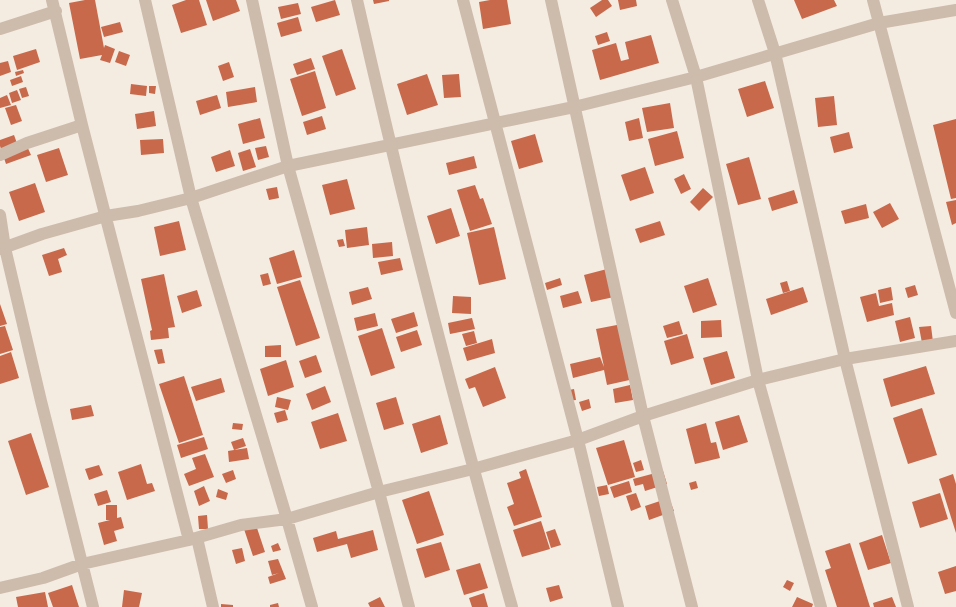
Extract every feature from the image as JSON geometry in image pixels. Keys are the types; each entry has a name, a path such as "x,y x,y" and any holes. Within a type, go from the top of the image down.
{"street":[{"path":"145,0 191,198 312,607"},
{"path":"252,0 288,166 380,492 409,607"},
{"path":"358,0 391,144 473,469 512,607"},
{"path":"463,0 578,440 618,607"},
{"path":"551,0 643,416 692,607"},
{"path":"672,0 696,77 758,380 821,607"},
{"path":"758,0 775,53 845,359 908,607"},
{"path":"873,0 956,312"},
{"path":"0,29 54,5 82,125 106,216 213,607"},
{"path":"3,248 42,234 106,216 191,198 288,166 574,107 696,77 878,23 956,10"},
{"path":"0,155 27,143 82,125"},
{"path":"0,215 3,248 94,607"},
{"path":"0,588 43,578 82,564 193,539 241,525 287,519 380,492 473,469 578,440 643,416 758,380 845,359 956,341"}],"building":[{"path":"95,0 104,48 105,45 115,49 110,63 100,60 102,55 80,59 69,3"},
{"path":"186,0 199,0 207,25 181,33 172,5"},
{"path":"206,0 236,0 240,11 213,21"},
{"path":"335,0 340,15 316,22 311,7"},
{"path":"373,0 389,0 389,1 374,4"},
{"path":"507,0 511,24 483,29 479,2"},
{"path":"602,0 608,0 612,6 596,17 590,8"},
{"path":"618,0 636,0 637,6 620,10"},
{"path":"794,0 834,0 837,6 802,19"},
{"path":"298,3 301,14 281,19 278,7"},
{"path":"298,17 302,31 281,37 277,23"},
{"path":"120,22 123,32 104,37 101,27"},
{"path":"607,32 610,41 598,45 595,36"},
{"path":"651,35 659,63 600,80 592,50 616,43 621,61 629,59 625,42"},
{"path":"36,49 40,62 17,70 13,56"},
{"path":"342,49 356,89 336,96 322,56"},
{"path":"119,51 130,55 126,66 115,62"},
{"path":"311,58 315,69 297,75 293,64"},
{"path":"8,61 11,72 0,76 0,63"},
{"path":"229,62 234,77 223,81 218,66"},
{"path":"23,70 24,73 16,76 15,72"},
{"path":"315,71 326,108 302,116 290,79"},
{"path":"427,74 438,105 407,115 397,84"},
{"path":"459,74 461,97 444,98 442,75"},
{"path":"21,76 23,82 12,86 10,80"},
{"path":"765,81 774,108 747,117 738,89"},
{"path":"131,84 147,86 146,96 130,94"},
{"path":"149,86 156,86 155,94 149,93"},
{"path":"26,87 29,96 22,98 19,89"},
{"path":"255,87 257,102 228,107 226,92"},
{"path":"17,90 21,100 12,103 9,93"},
{"path":"7,95 11,105 0,108 0,98"},
{"path":"217,95 221,108 200,115 196,101"},
{"path":"834,96 837,125 818,127 815,98"},
{"path":"670,103 674,128 647,132 642,108"},
{"path":"16,105 22,121 11,125 5,108"},
{"path":"154,111 156,126 137,129 135,114"},
{"path":"322,116 326,129 307,135 303,122"},
{"path":"260,118 265,138 243,144 238,124"},
{"path":"639,118 643,138 629,141 625,122"},
{"path":"956,119 956,198 951,199 933,125"},
{"path":"677,131 684,158 655,166 648,139"},
{"path":"849,132 853,148 834,153 830,137"},
{"path":"535,134 543,162 519,169 511,141"},
{"path":"14,135 18,146 26,144 31,155 6,164 0,140"},
{"path":"163,139 164,153 141,155 140,140"},
{"path":"266,146 269,157 258,160 255,148"},
{"path":"59,148 68,175 46,182 37,155"},
{"path":"250,149 256,167 243,171 238,153"},
{"path":"230,150 235,166 216,172 211,157"},
{"path":"474,156 477,168 449,175 446,163"},
{"path":"749,157 761,199 738,205 726,164"},
{"path":"645,167 654,193 630,201 621,175"},
{"path":"684,174 691,189 681,194 674,179"},
{"path":"347,179 355,209 330,215 322,185"},
{"path":"35,183 45,212 19,221 9,192"},
{"path":"475,185 480,199 483,198 492,224 470,231 457,190"},
{"path":"277,187 279,198 269,200 266,189"},
{"path":"703,188 713,197 699,211 690,202"},
{"path":"794,190 798,203 772,211 768,198"},
{"path":"956,200 956,223 952,225 946,202"},
{"path":"890,203 899,219 882,228 873,212"},
{"path":"866,204 869,218 845,224 841,211"},
{"path":"451,208 460,236 436,244 427,216"},
{"path":"179,221 186,250 160,256 154,227"},
{"path":"660,221 665,235 640,243 635,229"},
{"path":"367,227 369,245 347,248 345,230"},
{"path":"494,227 506,279 479,285 467,233"},
{"path":"343,239 345,246 339,247 337,240"},
{"path":"392,242 393,256 373,258 372,244"},
{"path":"64,248 67,255 58,259 62,272 49,276 42,255"},
{"path":"294,250 302,277 277,284 269,258"},
{"path":"400,258 403,270 381,275 378,262"},
{"path":"607,269 614,297 591,302 584,275"},
{"path":"268,273 271,284 263,286 260,275"},
{"path":"164,274 175,327 168,328 169,338 151,340 150,331 152,330 141,279"},
{"path":"560,278 562,285 547,290 545,283"},
{"path":"708,278 717,305 693,313 684,286"},
{"path":"300,280 320,338 296,346 277,287"},
{"path":"787,281 790,291 783,293 780,283"},
{"path":"915,285 918,295 908,298 905,288"},
{"path":"368,287 372,299 352,305 349,292"},
{"path":"803,287 808,302 771,315 766,299"},
{"path":"891,287 893,300 880,303 878,290"},
{"path":"197,290 202,306 182,313 177,296"},
{"path":"578,291 582,303 563,308 560,296"},
{"path":"876,293 879,306 892,303 894,315 867,322 860,297"},
{"path":"453,296 471,297 471,314 452,313"},
{"path":"0,304 7,324 0,326"},
{"path":"414,312 418,326 396,333 391,319"},
{"path":"375,313 378,326 357,331 354,318"},
{"path":"910,317 915,338 900,342 895,321"},
{"path":"472,318 475,329 450,334 448,323"},
{"path":"721,320 722,337 701,338 701,321"},
{"path":"679,321 683,334 667,338 663,326"},
{"path":"622,324 634,379 607,385 604,370 573,378 570,364 600,357 604,367 596,329"},
{"path":"5,326 13,350 0,354 0,327"},
{"path":"931,326 933,342 922,343 919,327"},
{"path":"382,328 395,368 371,376 358,336"},
{"path":"417,330 422,345 401,352 396,337"},
{"path":"474,331 477,343 466,346 462,334"},
{"path":"687,334 694,358 671,365 664,341"},
{"path":"492,339 495,353 467,361 463,348"},
{"path":"281,345 281,357 265,357 265,346"},
{"path":"162,349 165,363 158,364 154,350"},
{"path":"727,351 735,378 711,385 703,358"},
{"path":"11,352 19,378 0,384 0,356"},
{"path":"316,355 322,372 305,378 299,361"},
{"path":"286,360 294,387 268,396 260,369"},
{"path":"926,366 935,394 891,407 883,379"},
{"path":"495,367 506,398 483,407 475,387 469,389 465,379"},
{"path":"184,376 203,435 179,443 159,384"},
{"path":"221,378 225,392 196,401 191,387"},
{"path":"630,385 633,400 615,403 613,389"},
{"path":"325,386 331,402 312,410 306,394"},
{"path":"574,389 576,400 566,401 564,391"},
{"path":"277,397 291,400 288,410 275,407"},
{"path":"396,397 404,424 384,430 376,403"},
{"path":"589,399 591,408 582,411 579,402"},
{"path":"91,405 94,416 72,420 70,409"},
{"path":"922,408 937,455 908,464 893,418"},
{"path":"285,410 288,420 277,423 274,413"},
{"path":"338,413 347,441 320,449 311,422"},
{"path":"440,415 448,444 421,453 412,424"},
{"path":"739,415 748,442 723,450 715,422"},
{"path":"233,423 243,424 242,430 232,429"},
{"path":"706,423 711,443 716,442 720,458 695,464 686,429"},
{"path":"31,433 49,487 26,495 8,441"},
{"path":"204,437 208,449 181,458 177,445"},
{"path":"243,438 246,446 234,450 231,442"},
{"path":"624,440 635,477 608,485 596,448"},
{"path":"247,448 249,459 229,462 228,451"},
{"path":"205,454 214,477 189,486 184,474 196,469 192,458"},
{"path":"641,460 644,470 636,472 633,463"},
{"path":"141,464 147,484 152,483 155,491 127,500 118,472"},
{"path":"99,465 103,475 89,480 85,469"},
{"path":"526,469 542,517 514,526 507,507 514,504 507,483 521,478 519,472"},
{"path":"233,470 236,479 226,483 222,474"},
{"path":"663,471 667,484 645,491 643,484 635,486 633,479"},
{"path":"953,474 956,484 956,533 939,479"},
{"path":"629,481 632,492 614,498 610,487"},
{"path":"696,481 698,488 691,490 689,483"},
{"path":"607,485 609,494 599,496 597,487"},
{"path":"204,486 210,501 199,506 194,491"},
{"path":"218,489 228,493 226,500 216,497"},
{"path":"107,490 111,502 98,506 94,494"},
{"path":"429,491 444,535 417,544 402,500"},
{"path":"636,493 641,507 631,511 626,496"},
{"path":"940,493 948,519 920,528 912,502"},
{"path":"669,498 674,511 649,520 645,506"},
{"path":"106,505 117,505 117,518 121,517 124,528 114,531 117,541 104,545 98,523 110,520 106,520"},
{"path":"207,515 208,529 199,529 198,516"},
{"path":"541,521 550,549 522,557 513,530"},
{"path":"256,525 265,552 253,556 244,529"},
{"path":"555,529 561,545 551,548 546,532"},
{"path":"373,530 378,550 351,558 347,544 317,552 313,538 336,531 338,539"},
{"path":"882,535 891,563 868,570 859,543"},
{"path":"441,542 450,570 425,578 416,549"},
{"path":"278,543 281,550 273,552 271,546"},
{"path":"850,543 870,607 837,607 825,570 831,568 825,551"},
{"path":"242,548 245,561 236,564 232,550"},
{"path":"278,559 286,579 270,584 268,577 279,573 272,575 268,561"},
{"path":"480,563 488,588 464,595 456,570"},
{"path":"956,566 956,591 945,594 938,572"},
{"path":"787,580 794,583 790,591 783,587"},
{"path":"72,585 79,607 53,607 48,593"},
{"path":"559,585 563,598 550,602 546,588"},
{"path":"124,590 142,593 139,607 122,607"},
{"path":"45,592 48,607 18,607 16,597"},
{"path":"484,593 488,607 472,607 469,598"},
{"path":"380,597 385,607 370,607 368,603"},
{"path":"797,597 813,604 812,607 792,607"},
{"path":"892,597 896,607 874,607 873,603"},
{"path":"278,603 279,607 270,607 270,605"},
{"path":"221,604 233,605 233,607 221,607"}]}
